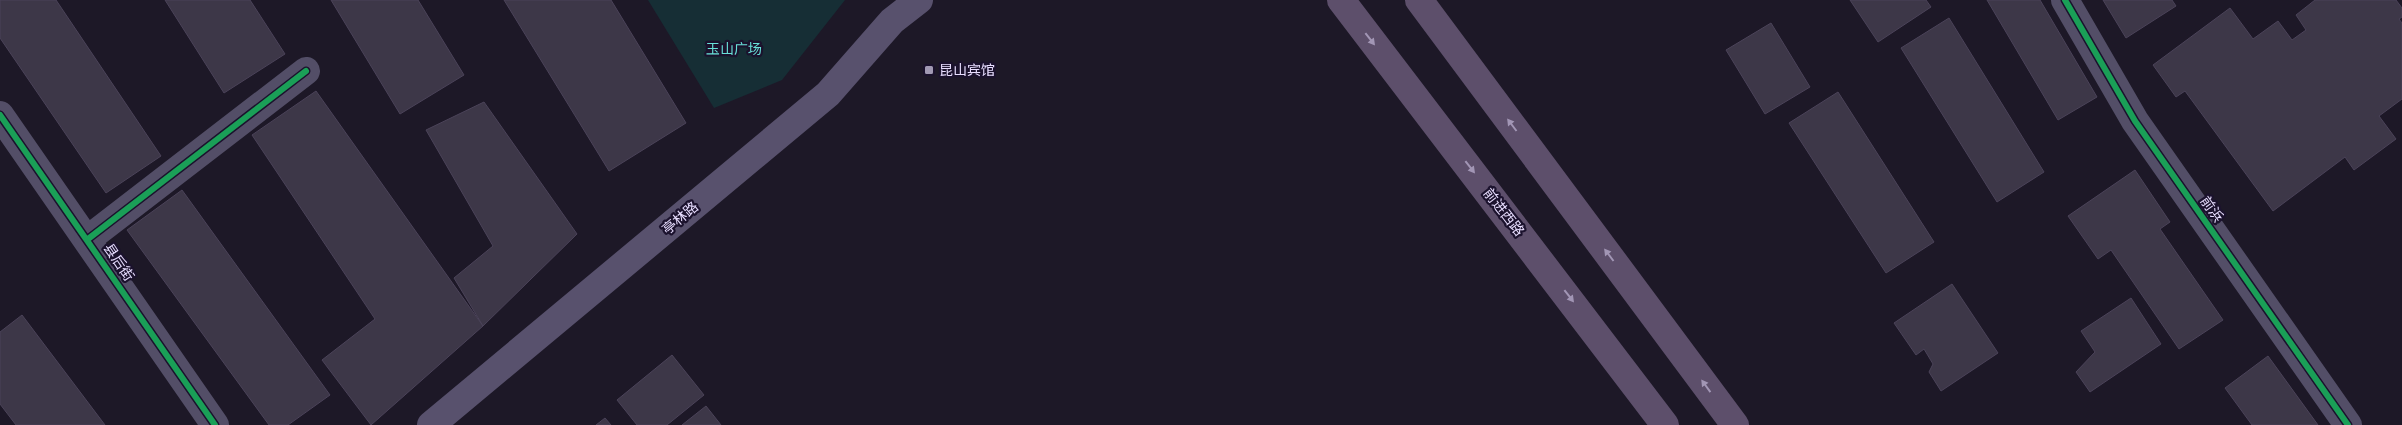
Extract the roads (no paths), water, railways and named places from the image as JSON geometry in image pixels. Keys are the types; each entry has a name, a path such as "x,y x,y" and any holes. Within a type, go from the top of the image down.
{"main road":[{"name":"亭林路","path":"431,425 828,94 892,21 919,0"},
{"name":"前进西路","path":"1341,0 1665,425"},
{"path":"1419,0 1734,425"}],"street":[{"name":"前浜","path":"2065,0 2135,121 2348,425"},
{"path":"88,239 306,71"},
{"name":"县后街","path":"0,115 88,239 215,425"}],"place":[{"name":"昆山宾馆","path":"929,70"}],"park label":[{"name":"玉山广场","path":"734,49"}]}
